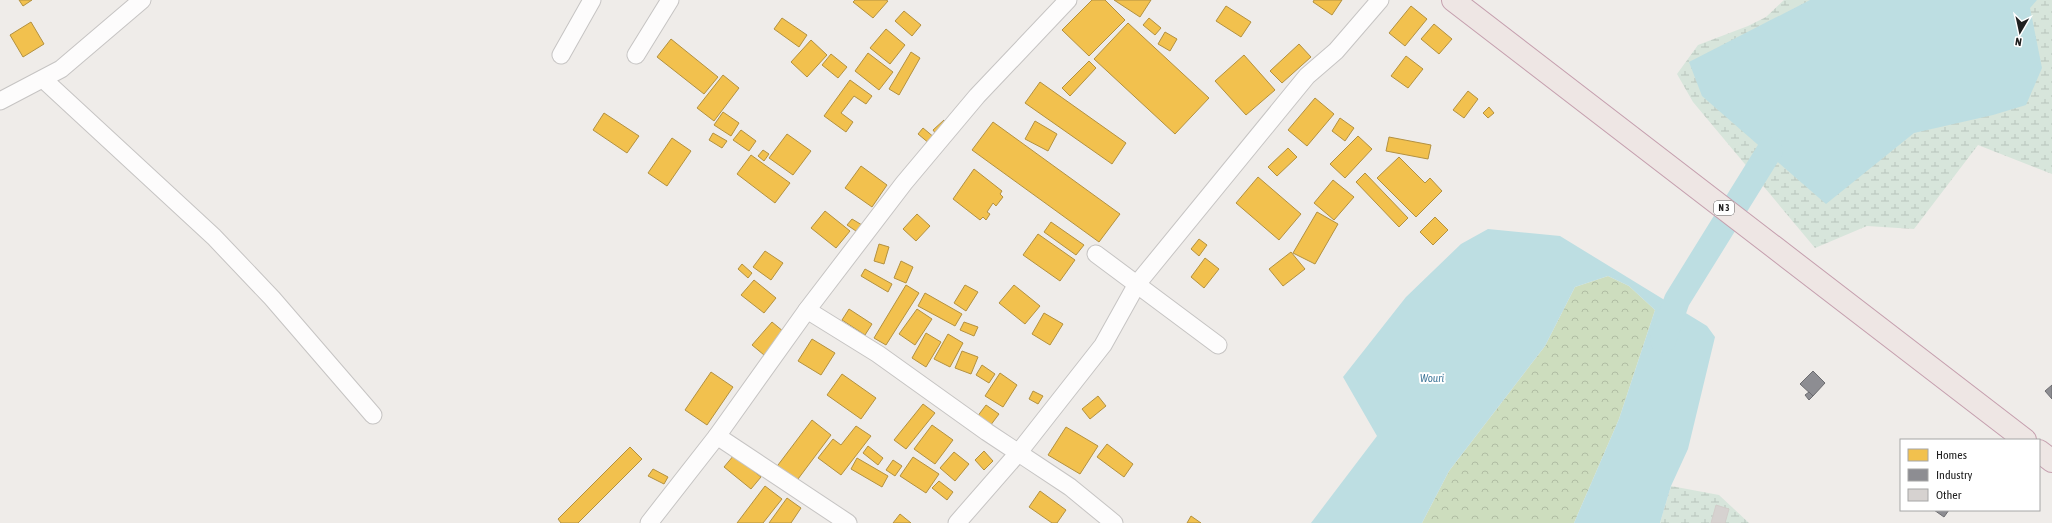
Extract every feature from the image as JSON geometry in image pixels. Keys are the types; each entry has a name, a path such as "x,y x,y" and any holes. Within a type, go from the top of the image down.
{"highway":[{"name":"N 3","path":"1453,0 2024,439"},
{"path":"2040,452 2052,461"}],"street":[{"path":"0,101 61,69 142,0"},
{"path":"561,55 592,0"},
{"path":"636,55 670,0"},
{"path":"649,523 718,436 807,310 904,183 977,96 1068,0"},
{"path":"957,523 1019,452 1103,345 1137,284 1307,76 1336,50 1380,0"},
{"path":"43,79 214,237 272,298 373,415"},
{"path":"1096,254 1218,345"},
{"path":"807,310 878,354 987,432 1070,487 1114,523"},
{"path":"718,436 848,523"}],"green space":[{"path":"1784,0 2052,0 2052,174 1978,145 1914,229 1867,226 1815,248 1693,102 1677,74 1698,45 1748,26 1766,17"},
{"path":"1608,276 1629,286 1655,310 1619,419 1574,523 1422,523 1449,471 1545,346 1575,287"},
{"path":"1671,486 1719,495 1749,523 1660,523"}],"water":[{"path":"1810,0 2037,0 2030,8 2042,68 2026,105 1993,115 1914,133 1826,204 1702,96 1689,62"},
{"name":"Wouri","path":"1488,229 1560,236 1707,326 1715,337 1688,449 1671,486 1660,523 1574,523 1619,419 1655,310 1629,286 1608,276 1575,287 1545,346 1449,471 1422,523 1311,523 1377,436 1343,377 1406,297 1461,244"}],"building: Homes":[{"path":"19,0 32,0 23,6"},
{"path":"855,0 888,1 873,18 853,2"},
{"path":"1092,0 1105,0 1125,20 1089,56 1062,30"},
{"path":"1114,0 1151,0 1140,17"},
{"path":"1314,0 1342,0 1332,15 1313,2"},
{"path":"1226,6 1251,22 1241,37 1216,21"},
{"path":"1411,6 1427,19 1405,46 1389,33"},
{"path":"904,11 921,25 912,36 895,21"},
{"path":"782,18 807,35 799,47 774,29"},
{"path":"1149,18 1161,28 1155,35 1143,25"},
{"path":"31,22 44,44 23,57 10,35"},
{"path":"1128,23 1209,98 1175,134 1094,59"},
{"path":"1434,24 1452,39 1439,54 1421,39"},
{"path":"886,29 905,45 890,64 870,48"},
{"path":"1165,32 1177,39 1170,51 1158,44"},
{"path":"671,39 718,77 704,94 657,57"},
{"path":"811,40 827,55 807,77 791,62"},
{"path":"1299,44 1311,57 1282,83 1270,71"},
{"path":"911,52 920,58 899,95 889,89"},
{"path":"868,53 893,72 879,90 855,71"},
{"path":"831,54 847,67 838,78 822,65"},
{"path":"1244,55 1275,90 1246,115 1215,81"},
{"path":"1406,56 1423,69 1408,88 1391,76"},
{"path":"1089,61 1096,68 1070,96 1062,88"},
{"path":"723,75 739,88 714,121 697,108"},
{"path":"850,80 872,96 866,104 854,96 841,113 853,122 846,132 824,116"},
{"path":"1040,82 1126,143 1112,164 1025,103"},
{"path":"1468,91 1478,99 1464,118 1453,110"},
{"path":"1315,98 1334,114 1307,146 1288,130"},
{"path":"1489,107 1494,113 1488,118 1483,113"},
{"path":"723,112 739,123 731,136 714,125"},
{"path":"604,113 639,136 627,153 593,130"},
{"path":"1340,118 1354,128 1345,141 1332,131"},
{"path":"944,120 947,124 936,134 933,130"},
{"path":"1035,121 1057,134 1048,151 1025,139"},
{"path":"993,122 1120,214 1099,242 972,150"},
{"path":"923,128 935,138 930,144 918,134"},
{"path":"741,130 756,141 749,151 733,140"},
{"path":"713,133 727,141 722,148 709,140"},
{"path":"787,134 811,151 793,175 769,158"},
{"path":"1358,136 1372,149 1345,178 1330,164"},
{"path":"1389,137 1431,145 1428,159 1386,151"},
{"path":"672,138 691,151 667,186 648,173"},
{"path":"1288,148 1297,157 1277,176 1268,167"},
{"path":"763,150 769,154 764,161 758,156"},
{"path":"751,155 790,183 775,203 737,174"},
{"path":"1399,157 1425,183 1430,178 1442,191 1416,217 1377,178"},
{"path":"861,166 887,185 872,207 845,188"},
{"path":"974,169 1002,191 1000,194 1003,197 996,206 993,203 987,212 990,214 986,220 983,217 980,220 953,199"},
{"path":"1365,173 1408,218 1399,227 1356,182"},
{"path":"1258,177 1301,214 1279,240 1236,203"},
{"path":"1333,180 1354,197 1334,220 1314,203"},
{"path":"825,211 850,231 836,248 811,228"},
{"path":"1317,212 1338,224 1315,264 1293,253"},
{"path":"917,214 930,226 916,241 903,229"},
{"path":"1435,217 1448,230 1433,245 1420,232"},
{"path":"852,219 867,228 862,235 847,225"},
{"path":"1051,222 1084,245 1076,255 1044,232"},
{"path":"1038,234 1075,260 1060,281 1023,255"},
{"path":"1199,239 1207,245 1199,256 1191,249"},
{"path":"879,244 889,247 884,264 874,261"},
{"path":"765,251 783,263 771,280 753,267"},
{"path":"1291,252 1305,269 1283,286 1269,269"},
{"path":"1205,258 1219,269 1204,288 1191,277"},
{"path":"901,261 913,267 906,283 894,278"},
{"path":"742,264 752,273 748,278 738,269"},
{"path":"865,269 892,284 888,292 861,276"},
{"path":"754,280 776,298 764,313 741,295"},
{"path":"906,285 919,293 886,345 874,338"},
{"path":"965,285 978,292 966,311 954,303"},
{"path":"1014,285 1040,306 1025,324 999,303"},
{"path":"925,293 962,314 955,326 918,306"},
{"path":"849,309 872,324 865,335 842,320"},
{"path":"917,309 932,319 915,345 899,334"},
{"path":"1044,313 1063,324 1050,345 1032,334"},
{"path":"772,322 784,332 764,355 752,345"},
{"path":"964,322 978,327 974,336 960,330"},
{"path":"926,333 941,342 926,367 912,358"},
{"path":"948,334 963,343 950,367 934,359"},
{"path":"812,339 835,353 821,375 798,361"},
{"path":"962,351 978,357 971,374 955,368"},
{"path":"982,365 995,374 989,383 976,375"},
{"path":"711,372 733,387 707,425 685,410"},
{"path":"1000,373 1017,385 1003,407 985,396"},
{"path":"842,374 876,398 861,419 827,395"},
{"path":"1033,391 1043,396 1038,404 1029,399"},
{"path":"1098,396 1106,406 1090,419 1082,409"},
{"path":"923,404 935,413 906,449 894,440"},
{"path":"986,405 999,414 990,426 977,417"},
{"path":"812,420 831,435 795,483 775,469"},
{"path":"932,425 953,440 935,464 914,449"},
{"path":"856,426 871,436 841,475 818,458 833,439 841,445"},
{"path":"1066,427 1098,446 1080,474 1048,455"},
{"path":"1107,444 1133,464 1124,477 1097,457"},
{"path":"868,446 883,458 878,465 863,453"},
{"path":"630,447 642,459 578,523 561,523 558,519"},
{"path":"984,451 993,461 984,470 975,460"},
{"path":"954,452 969,464 955,481 940,468"},
{"path":"734,455 761,477 751,489 724,467"},
{"path":"913,457 939,474 926,493 900,476"},
{"path":"857,458 888,476 882,487 851,469"},
{"path":"893,460 902,466 895,476 886,470"},
{"path":"653,469 668,477 664,484 648,476"},
{"path":"939,481 953,492 947,500 932,488"},
{"path":"765,486 782,499 763,523 737,523"},
{"path":"1040,491 1066,510 1057,523 1052,523 1029,507"},
{"path":"787,498 801,508 791,523 769,523"},
{"path":"900,514 911,523 893,523"},
{"path":"1191,516 1201,523 1187,523"}],"building: Industry":[{"path":"1813,371 1825,383 1813,396 1800,384"},
{"path":"2052,385 2052,399 2045,391"},
{"path":"1809,392 1813,396 1809,400 1805,395"},
{"path":"1935,511 1948,511 1944,517"}],"building: Other":[{"path":"1716,505 1729,509 1725,523 1711,523"}],"waterway":[{"path":"1663,340 1677,300 1770,150"}]}
